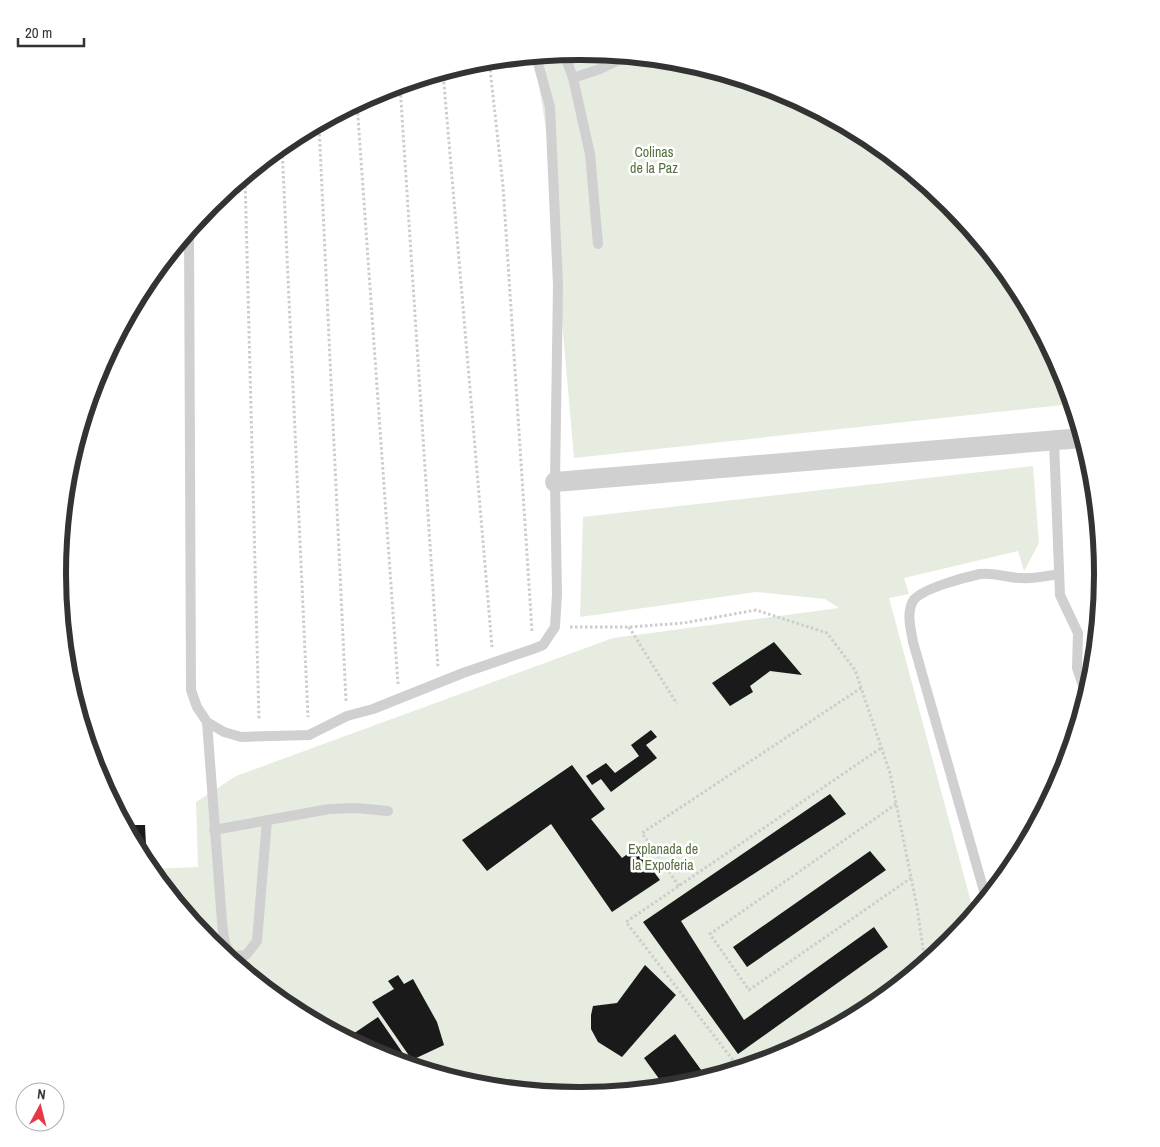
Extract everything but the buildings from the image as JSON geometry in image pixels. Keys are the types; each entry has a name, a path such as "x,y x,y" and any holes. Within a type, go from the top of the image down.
{"street":[{"path":"555,482 1075,439"}],"lane":[{"path":"567,60 573,78 590,154 598,244"},
{"path":"573,78 615,61"},
{"path":"189,241 191,690 198,708 207,722 224,732 241,737 309,734 347,716 373,709 463,672 494,664 543,645 555,627 557,594 555,482 558,285 550,107 538,62"},
{"path":"1054,441 1060,595 1078,633 1077,668 1082,683"},
{"path":"984,890 913,642 909,619 913,600 921,593 981,574 1000,574 1020,578 1059,574"},
{"path":"207,722 224,944"},
{"path":"214,830 330,809 356,808 388,811"},
{"path":"237,956 246,955 257,941 267,820"}],"path":[{"path":"490,68 503,186 533,649"},
{"path":"444,78 494,664"},
{"path":"400,92 439,683"},
{"path":"358,111 399,698"},
{"path":"319,131 347,716"},
{"path":"282,156 309,734"},
{"path":"245,184 259,737"},
{"path":"555,627 629,627 684,623 756,610 827,633 855,670 890,773 924,955"},
{"path":"629,627 677,704"},
{"path":"679,886 642,833 861,688"},
{"path":"735,1063 626,922 882,748"},
{"path":"896,804 710,934 749,990 911,878"}],"green space":[{"name":"Colinas de la Paz","path":"614,61 680,70 713,77 745,87 807,113 837,129 893,166 919,187 966,235 1007,288 1025,317 1041,346 1065,405 574,458 557,263 552,165 535,62"},
{"name":"Explanada de la Expoferia","path":"1033,466 1039,543 1024,571 1018,551 904,578 909,594 889,598 972,905 943,937 893,981 837,1018 777,1048 745,1060 713,1070 647,1083 580,1087 513,1083 447,1070 415,1060 383,1048 323,1018 267,981 241,960 194,912 160,869 198,867 196,802 236,776 613,638 839,608 825,599 756,592 580,617 583,517"}]}
